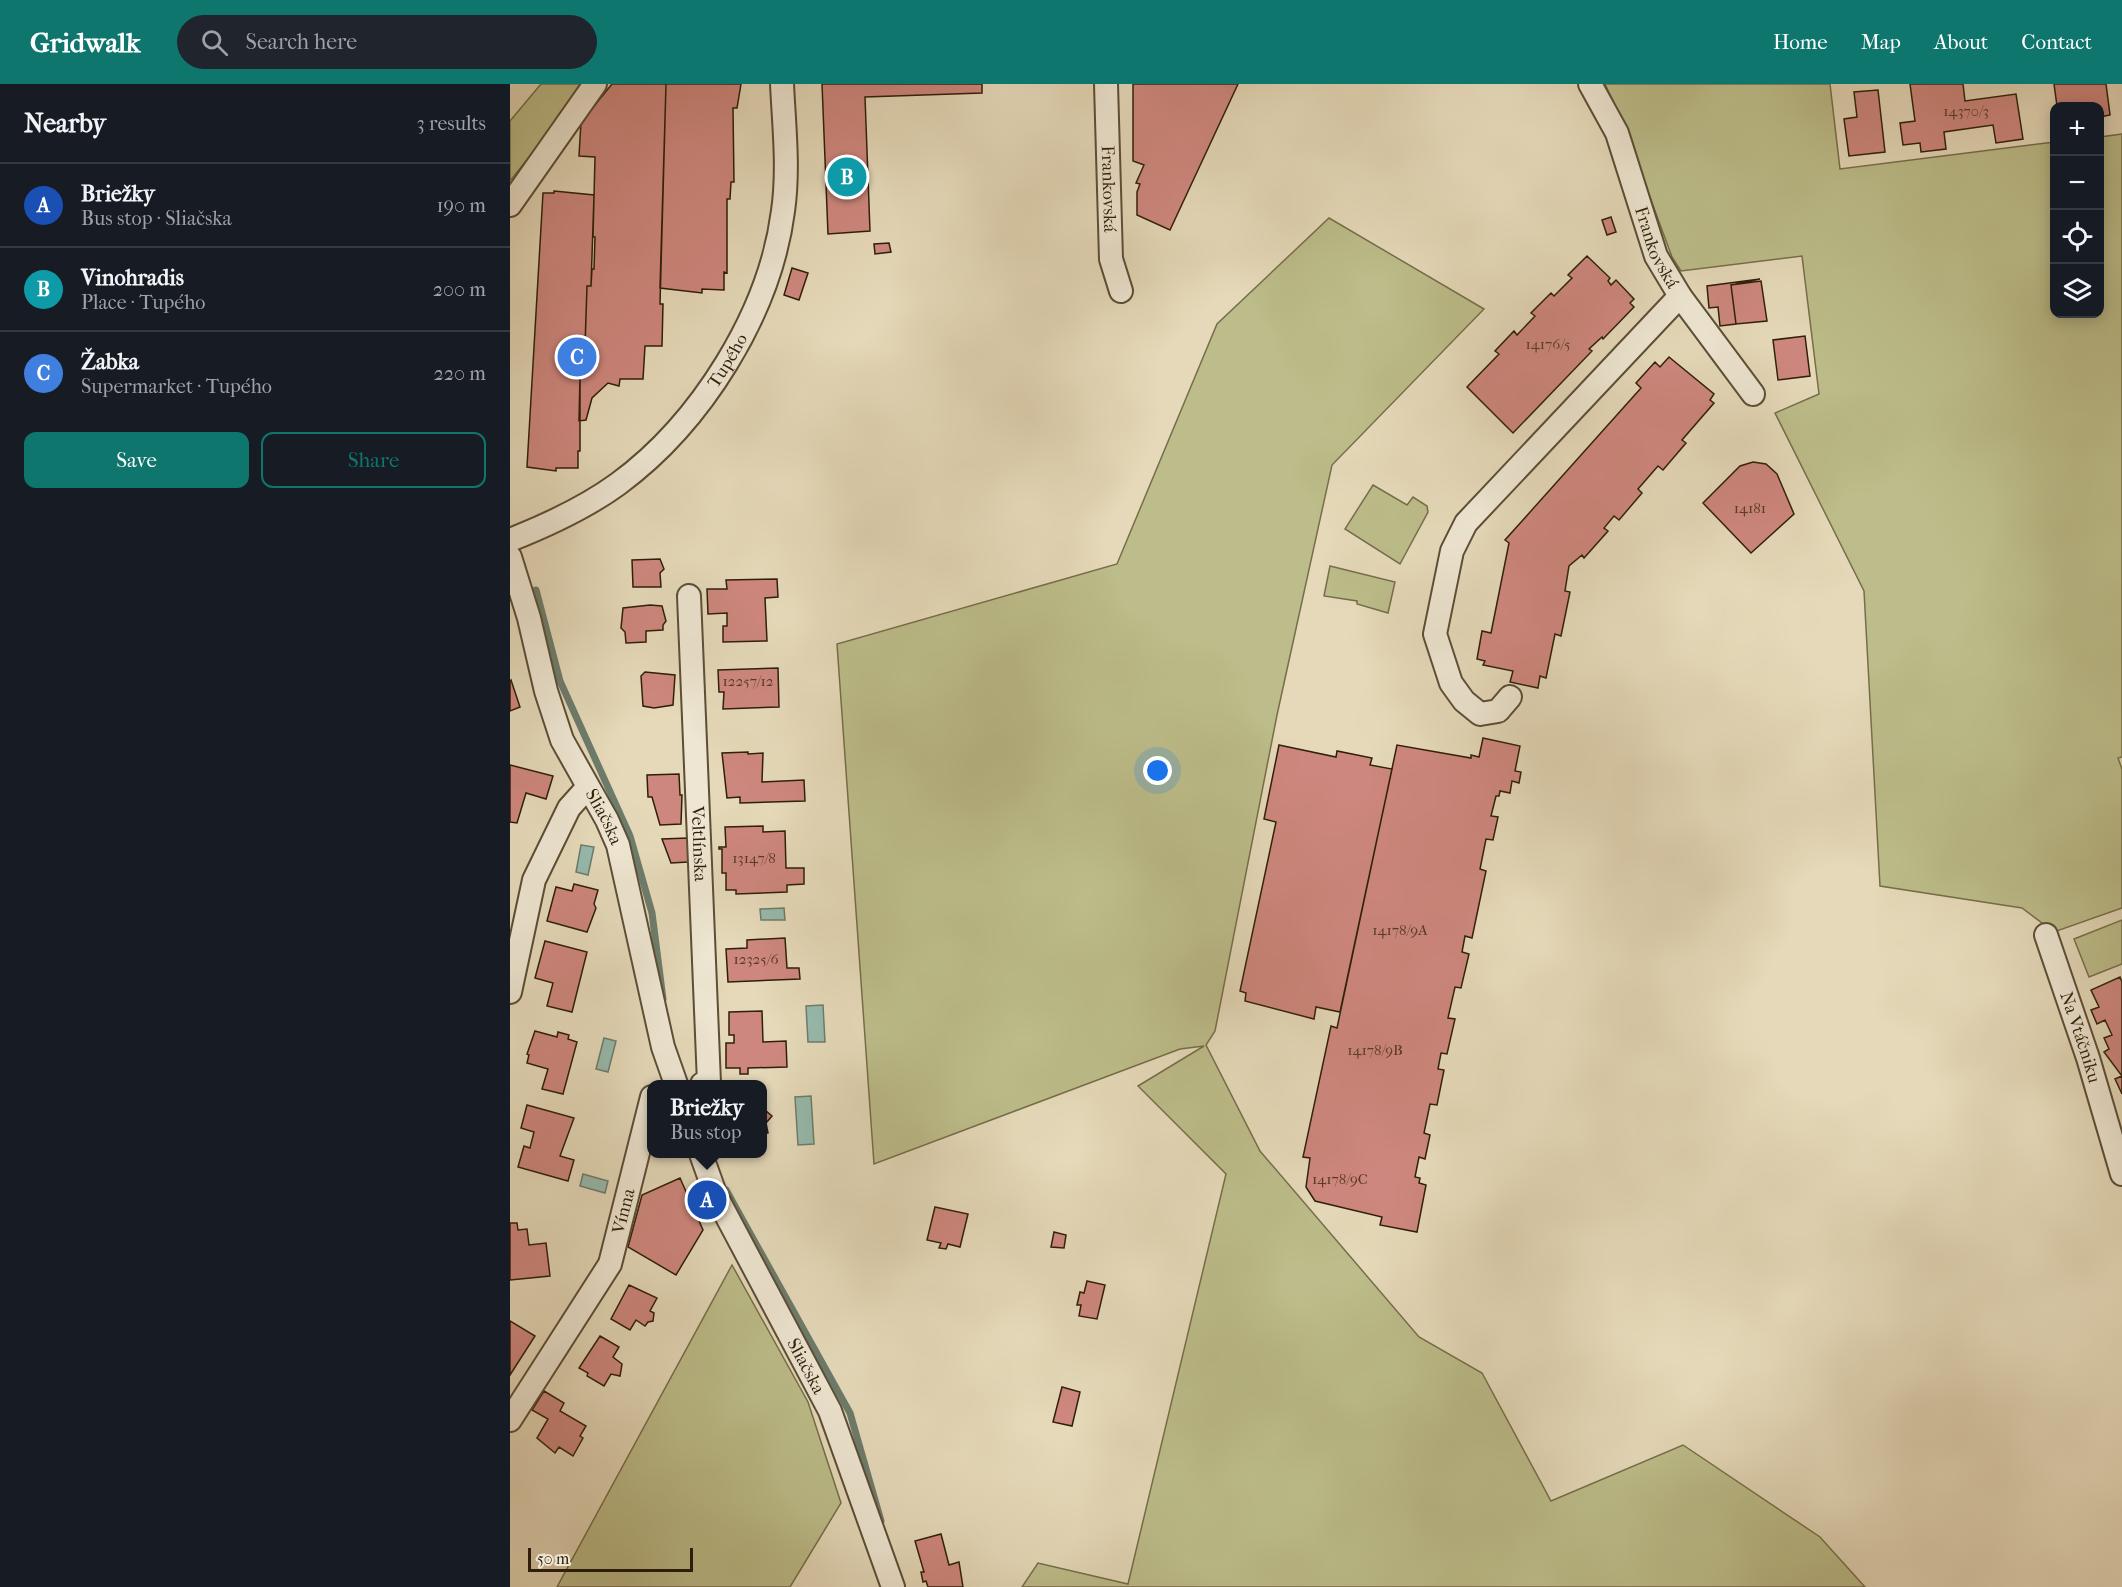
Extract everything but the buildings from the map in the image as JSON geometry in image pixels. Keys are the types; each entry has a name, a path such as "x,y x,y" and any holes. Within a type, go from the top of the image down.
{"street":[{"path":"510,205 595,84"},
{"name":"Tupého","path":"510,540 568,516 628,476 673,435 717,378 755,313 773,257 783,212 785,179 782,84"},
{"name":"Frankovská","path":"1106,84 1111,259 1121,291"},
{"name":"Frankovská","path":"1590,84 1617,133 1656,256 1680,296 1753,394"},
{"path":"1510,697 1498,711 1480,714 1464,701 1451,683 1435,634 1452,551 1466,523 1680,296"},
{"name":"Sliačska","path":"510,556 529,618 546,691 562,740 607,820 618,845 663,1047 675,1080"},
{"name":"Veltlínska","path":"689,596 709,1080"},
{"path":"510,992 534,880 569,808 587,788"},
{"name":"Na Vtáčniku","path":"2046,935 2088,1058 2122,1174"},
{"path":"656,1080 663,1047"},
{"name":"Vínna","path":"510,1420 610,1264 647,1113"},
{"name":"Sliačska","path":"702,1158 716,1196 830,1411 893,1587"}],"green space":[{"path":"541,84 587,84 510,181 510,121"},
{"path":"1605,84 1830,84 1840,169 2050,143 2050,318 2104,318 2104,136 2122,134 2122,757 2118,758 2122,769 2122,908 2054,932 2022,908 1880,886 1864,591 1775,413 1819,394 1802,256 1681,271 1672,257 1620,116"},
{"path":"1329,218 1484,309 1332,465 1277,715 1215,1031 1206,1045 1260,1151 1419,1337 1482,1373 1551,1501 1683,1445 1820,1537 1865,1587 1022,1587 1038,1563 1128,1584 1226,1174 1138,1086 1204,1046 1180,1049 874,1164 837,644 1117,564 1217,324"},
{"path":"1373,485 1407,505 1413,497 1427,506 1428,512 1400,564 1345,529"},
{"path":"1330,566 1395,582 1388,613 1357,604 1357,601 1324,596"},
{"path":"2122,920 2122,964 2089,977 2074,939"},
{"path":"732,1265 808,1402 841,1503 790,1587 557,1587"}],"water":[{"path":"581,845 594,847 588,875 576,872"},
{"path":"784,908 785,920 761,920 760,909"},
{"path":"823,1005 825,1042 808,1042 806,1006"},
{"path":"604,1038 616,1041 608,1072 596,1069"},
{"path":"811,1096 814,1144 798,1145 795,1097"},
{"path":"583,1174 608,1181 605,1193 580,1186"}],"waterway":[{"path":"536,590 560,681 630,836 652,913 663,999"},
{"path":"726,1190 850,1413 881,1521"}],"place":[{"name":"Vinohradis","path":"847,177"},
{"name":"Žabka","path":"577,357"},
{"name":"Briežky","path":"707,1200"}]}
